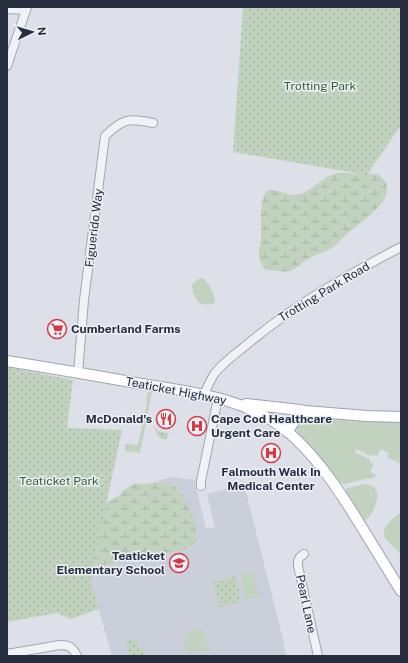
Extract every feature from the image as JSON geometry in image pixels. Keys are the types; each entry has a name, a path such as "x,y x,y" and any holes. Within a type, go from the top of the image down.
{"main road":[{"name":"Teaticket Highway","path":"7,361 218,398 250,409 267,418 287,432 306,449 328,475 401,591"},
{"path":"230,401 305,411 401,417"},
{"path":"278,425 291,409"},
{"path":"287,432 296,419 305,411"}],"street":[{"path":"7,9 26,9 7,66"},
{"name":"Figuerido Way","path":"78,373 84,300 105,136 114,127 124,122 132,120 153,123"},
{"name":"Trotting Park Road","path":"204,395 215,374 220,368 250,341 271,325 307,300 401,247"},
{"path":"201,486 218,398"},
{"name":"Pearl Lane","path":"304,554 300,556 298,566 318,656"},
{"path":"7,654 60,645 70,646 77,656"}],"shaded area":[{"name":"Teaticket Elementary School","path":"171,477 196,480 195,483 206,529 215,528 207,494 244,484 286,656 112,656 91,582 98,543 132,489"}],"green space":[{"name":"Trotting Park","path":"243,7 401,7 401,128 399,128 367,175 233,152"},
{"path":"337,173 376,174 385,182 387,189 385,197 374,212 332,248 310,258 289,271 282,272 265,269 260,261 259,253 261,240 261,207 262,200 267,191 273,190 296,195 307,191 331,175"},
{"path":"202,278 211,288 214,296 215,302 209,305 198,302 193,293 192,285 198,279"},
{"name":"Teaticket Park","path":"7,367 73,380 67,428 122,430 91,582 99,609 70,619 57,613 7,622"},
{"path":"150,391 152,391 140,453 125,451 125,444 138,445 147,403 146,400"},
{"path":"305,418 401,422 401,464 387,457 389,453 381,449 377,456 371,456 356,449 354,452 369,459 370,462 374,464 370,472 376,475 374,478 344,484 339,482 320,457 298,434 298,425 300,421"},
{"path":"154,427 157,431 169,433 166,439 161,439"},
{"path":"133,484 171,484 180,492 191,511 196,529 193,545 178,552 158,553 103,565 98,565 95,563 106,503 120,495 124,490"},
{"path":"364,484 376,489 377,499 371,515 367,519 363,520 346,489"},
{"path":"401,512 401,555 385,538 384,530 388,523"},
{"path":"253,572 259,597 246,600 240,575"},
{"path":"236,576 241,602 219,607 213,582"},
{"path":"195,630 201,630 204,632 207,646 212,649 210,653 205,650 191,653 185,647 185,638 189,633"},
{"path":"137,639 139,648 144,647 145,656 129,656 125,641"}],"place":[{"name":"Cumberland Farms","path":"57,329"},
{"name":"McDonald's","path":"166,419"},
{"name":"Cape Cod Healthcare Urgent Care","path":"197,426"},
{"name":"Falmouth Walk In Medical Center","path":"271,453"},
{"name":"Teaticket Elementary School","path":"179,563"}]}
